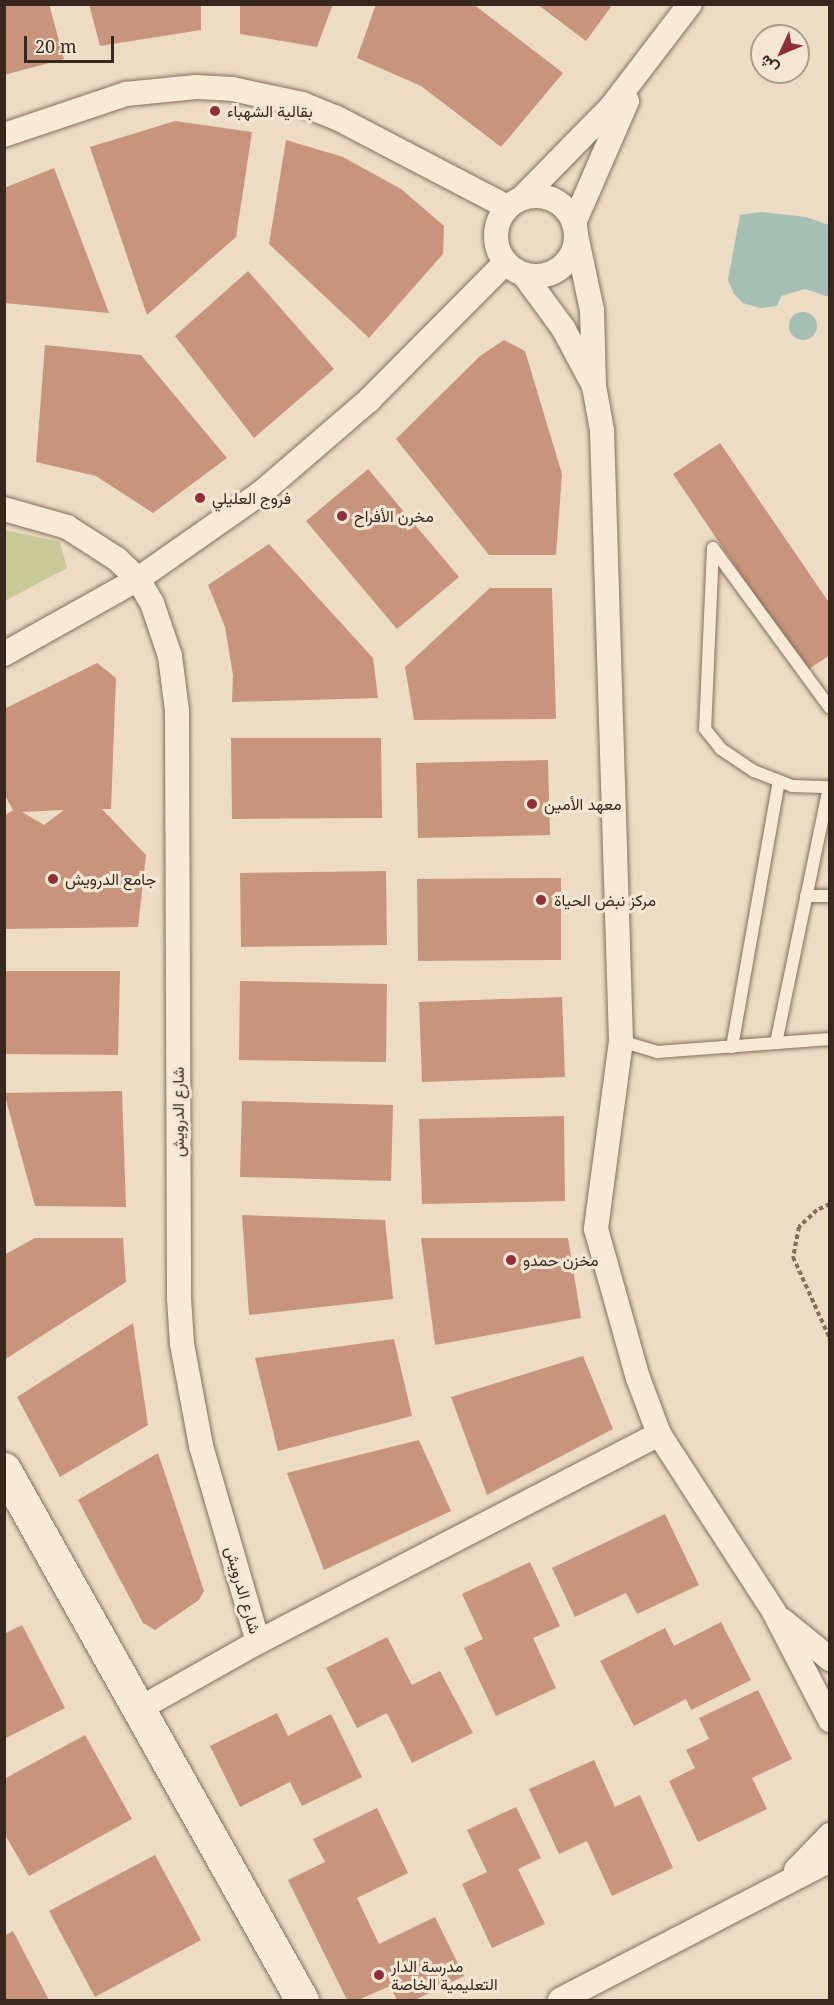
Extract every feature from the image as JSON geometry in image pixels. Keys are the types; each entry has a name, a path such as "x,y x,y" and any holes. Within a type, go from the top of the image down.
{"street":[{"path":"594,386 563,328 515,269 495,234 514,203 582,140 640,72 690,4"},
{"path":"515,269 537,277 560,268 569,259 575,229 640,72"},
{"path":"4,135 126,94 196,87 232,89 302,104 335,117 514,203 547,197 563,207 575,229 592,310 594,386 603,430 621,1041 596,1229 638,1378 659,1434 774,1612 830,1720"},
{"path":"4,654 138,579 261,493 316,448 515,269"},
{"name":"شارع الدرويش","path":"4,509 67,527 117,558 138,579 162,629 177,711 178,1298 182,1344 201,1446 258,1642"},
{"path":"139,1709 258,1642 659,1434"},
{"path":"4,1469 302,2001"},
{"path":"774,1612 830,1659"},
{"path":"781,1884 830,1835"},
{"path":"560,2001 830,1860"}],"lane":[{"path":"776,1043 829,787 792,786 754,771 721,749 705,729 714,548 830,708"},
{"path":"732,1047 779,781"},
{"path":"806,896 830,896"},
{"path":"621,1041 657,1052 830,1039"}],"path":[{"path":"830,1204 817,1210 799,1227 793,1257 830,1339"},
{"path":"830,1365 830,1434"}],"green space":[{"path":"5,530 60,542 67,568 5,601"}],"shaded area":[{"path":"761,212 806,217 829,225 829,297 805,289 781,296 777,306 760,308 743,303 734,294 728,280 740,215"},
{"path":"803,312 813,316 817,326 813,336 803,340 793,336 789,326 793,316"}],"building":[{"path":"4,4 49,4 64,59 4,75"},
{"path":"89,4 201,4 201,30 100,46"},
{"path":"240,4 333,4 317,47 240,34"},
{"path":"376,4 473,4 563,73 501,147 421,86 357,58"},
{"path":"537,4 613,4 586,41"},
{"path":"175,121 252,132 236,237 147,315 90,147"},
{"path":"286,140 343,157 401,189 444,226 443,254 369,338 269,244"},
{"path":"54,168 109,313 4,303 4,188"},
{"path":"248,271 334,369 254,438 175,336"},
{"path":"504,340 525,351 562,474 556,555 489,555 396,439 480,356"},
{"path":"45,345 141,355 227,458 153,513 96,476 36,462"},
{"path":"720,443 830,604 830,655 806,671 673,474"},
{"path":"368,469 459,577 397,629 306,521"},
{"path":"269,544 373,658 378,698 232,702 233,675 225,627 208,585"},
{"path":"490,588 552,588 556,719 414,720 405,667"},
{"path":"97,663 116,678 111,809 102,809 146,855 138,927 4,929 4,816 13,810 4,794 4,709","holes":["64,810 44,825 22,812"]},
{"path":"231,738 381,738 382,818 232,819"},
{"path":"548,760 550,835 418,838 416,763"},
{"path":"386,871 387,945 241,947 240,873"},
{"path":"561,878 561,960 418,961 417,879"},
{"path":"4,971 120,971 118,1055 4,1054"},
{"path":"240,981 387,984 386,1062 239,1060"},
{"path":"562,997 565,1077 422,1082 419,1002"},
{"path":"122,1091 126,1207 35,1206 4,1093"},
{"path":"242,1101 393,1105 391,1181 240,1177"},
{"path":"564,1116 565,1201 422,1204 419,1119"},
{"path":"242,1215 385,1220 393,1299 249,1315"},
{"path":"35,1238 123,1238 126,1282 4,1360 4,1255"},
{"path":"421,1238 568,1238 581,1318 435,1345"},
{"path":"133,1323 148,1425 60,1477 17,1397"},
{"path":"394,1339 412,1416 278,1451 255,1358"},
{"path":"583,1356 613,1429 487,1495 451,1397"},
{"path":"419,1440 451,1511 324,1570 287,1473"},
{"path":"158,1453 204,1591 199,1600 155,1630 143,1623 78,1500"},
{"path":"665,1514 699,1585 637,1614 626,1593 575,1617 552,1568"},
{"path":"530,1562 560,1626 533,1638 556,1688 496,1716 464,1648 483,1639 462,1594"},
{"path":"721,1622 751,1680 691,1710 686,1699 634,1726 600,1661 665,1628 674,1646"},
{"path":"22,1625 65,1708 4,1739 4,1634"},
{"path":"387,1637 412,1685 440,1671 473,1733 412,1763 387,1713 357,1728 326,1668"},
{"path":"758,1690 792,1759 752,1778 767,1809 698,1842 669,1781 695,1768 686,1750 709,1739 699,1718"},
{"path":"277,1713 288,1736 331,1714 362,1777 302,1806 290,1782 240,1807 210,1746"},
{"path":"85,1735 132,1819 29,1876 4,1833 4,1779"},
{"path":"594,1760 615,1807 640,1795 673,1868 612,1896 587,1841 559,1854 529,1789"},
{"path":"516,1807 541,1858 518,1869 545,1924 492,1948 462,1884 487,1872 467,1830"},
{"path":"377,1808 408,1873 357,1898 379,1944 435,1917 464,1976 415,2000 397,2000 390,1986 358,2000 347,2000 288,1880 325,1862 313,1839"},
{"path":"155,1855 201,1940 95,1997 49,1911"},
{"path":"13,1931 49,2000 4,2000 4,1936"}],"place":[{"name":"بقالية الشهباء","path":"215,111"},
{"name":"فروج العليلي","path":"200,498"},
{"name":"مخرن الأفراح","path":"342,516"},
{"name":"معهد الأمين","path":"532,804"},
{"name":"جامع الدرويش","path":"53,879"},
{"name":"مركز نبض الحياة","path":"541,900"},
{"name":"مخزن حمدو","path":"511,1260"},
{"name":"مدرسة الدار التعليمية الخاصة","path":"379,1975"}]}
